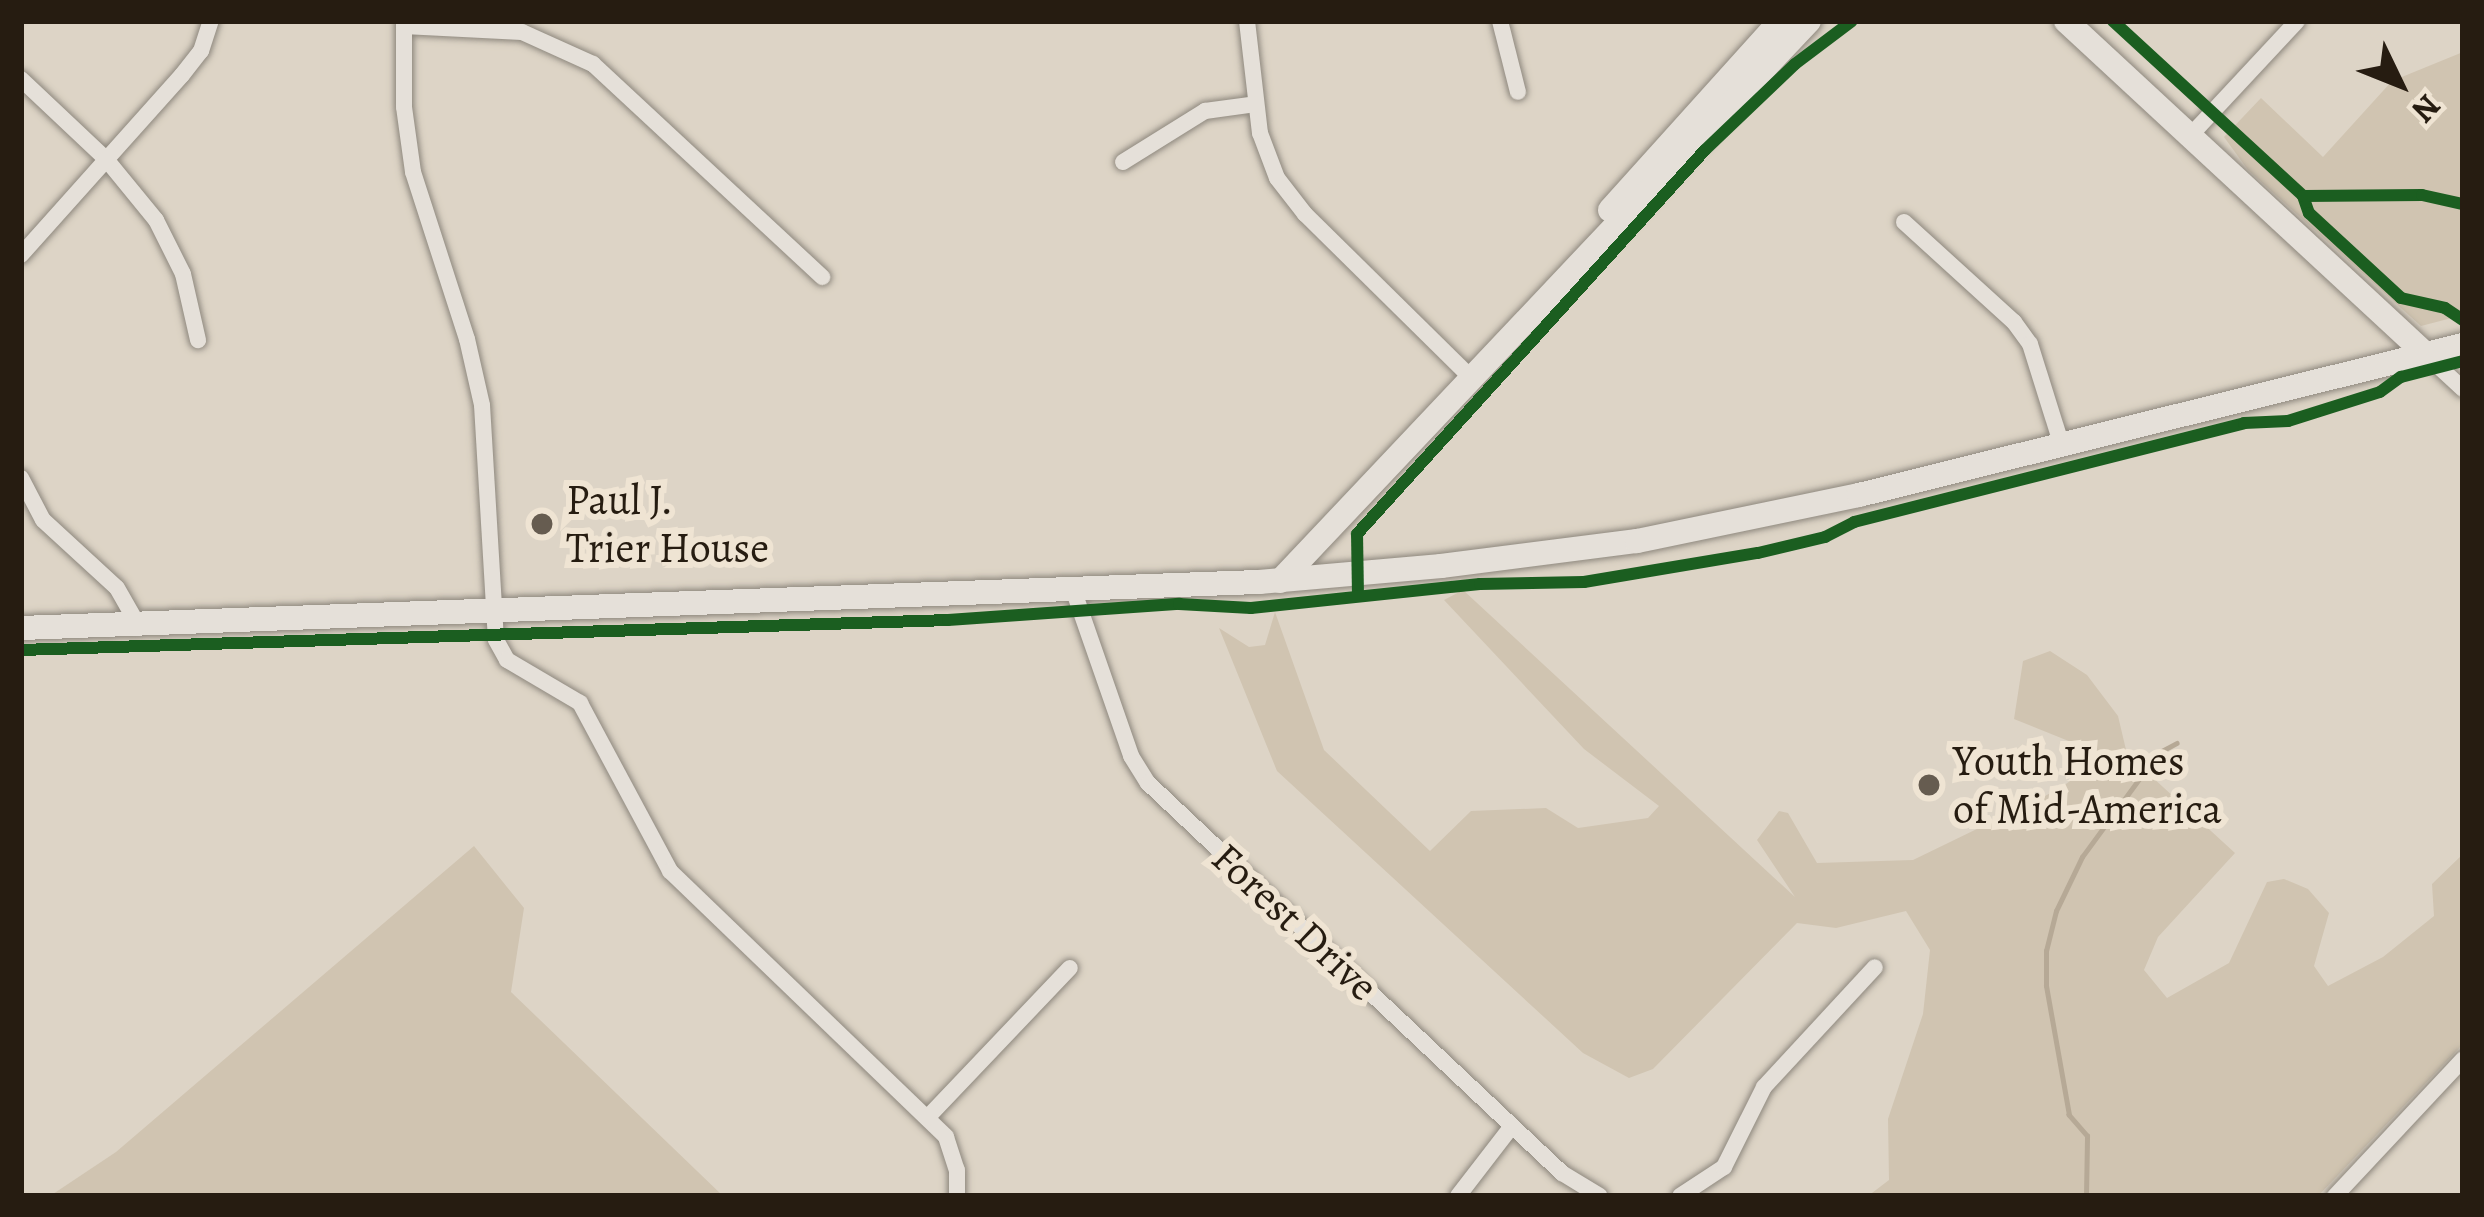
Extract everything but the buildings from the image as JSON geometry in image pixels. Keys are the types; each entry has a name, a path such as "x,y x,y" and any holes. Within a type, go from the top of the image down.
{"main road":[{"path":"1469,376 1494,339 1780,21"},
{"path":"1280,580 1810,21"},
{"path":"2066,21 2422,352"},
{"path":"21,628 1280,580 1636,541 1859,496 2307,388 2422,352 2463,345"}],"street":[{"path":"21,255 182,76 201,51 211,21"},
{"path":"1247,21 1267,156 1289,196 1469,376"},
{"path":"1500,21 1518,92"},
{"path":"822,277 593,64 522,32 404,24 404,107 412,172 472,355 484,421 496,640 507,660 569,693 590,716 670,871 927,1118 952,1151 957,1196"},
{"path":"2189,137 2288,24"},
{"path":"21,79 106,159 171,245 197,340"},
{"path":"1123,162 1205,111 1256,104"},
{"path":"1904,222 2014,322 2030,344 2062,446"},
{"path":"2422,352 2463,389"},
{"path":"21,478 43,520 117,588 137,623"},
{"name":"Forest Drive","path":"1073,589 1131,756 1148,783 1562,1173 1600,1196"},
{"path":"1680,1196 1724,1167 1764,1087 1876,967"},
{"path":"927,1118 1070,968"},
{"path":"2335,1196 2463,1058"},
{"path":"1458,1196 1473,1169 1512,1126"}],"shaded area":[{"path":"2463,52 2463,315 2421,326 2248,170 2224,137 2261,98 2323,157 2392,81"},
{"path":"1463,590 1795,897 1757,840 1779,811 1788,813 1817,863 1913,860 2059,789 2084,771 2076,744 2014,719 2023,661 2050,651 2087,675 2118,716 2127,754 2235,853 2158,937 2144,970 2167,998 2229,963 2267,882 2284,879 2308,889 2329,913 2314,966 2328,986 2383,957 2434,916 2432,884 2463,854 2463,1044 2318,1196 1868,1196 1889,1180 1888,1119 1923,1014 1930,950 1906,911 1836,928 1797,923 1653,1069 1629,1078 1583,1053 1277,771 1219,628 1249,647 1265,645 1275,612 1324,750 1430,851 1471,811 1546,808 1578,828 1648,818 1659,806 1584,749 1444,600"},
{"path":"474,846 524,908 511,992 723,1196 50,1196 116,1152"}],"waterway":[{"path":"2086,1196 2087,1136 2069,1115 2046,986 2046,951 2056,911 2082,857 2158,753 2177,743"}],"cycle path":[{"path":"1358,596 1357,534 1705,150 1795,64 1852,21"},
{"path":"2113,21 2303,196 2309,213 2401,298 2445,308 2463,320"},
{"path":"2303,196 2422,195 2463,204"},
{"path":"21,650 948,620 1179,604 1251,608 1480,584 1584,582 1758,553 1825,537 1854,522 2244,423 2288,421 2380,392 2401,377 2463,361"}],"place":[{"name":"Paul J. Trier House","path":"542,524"},
{"name":"Youth Homes of Mid-America","path":"1929,785"}]}
